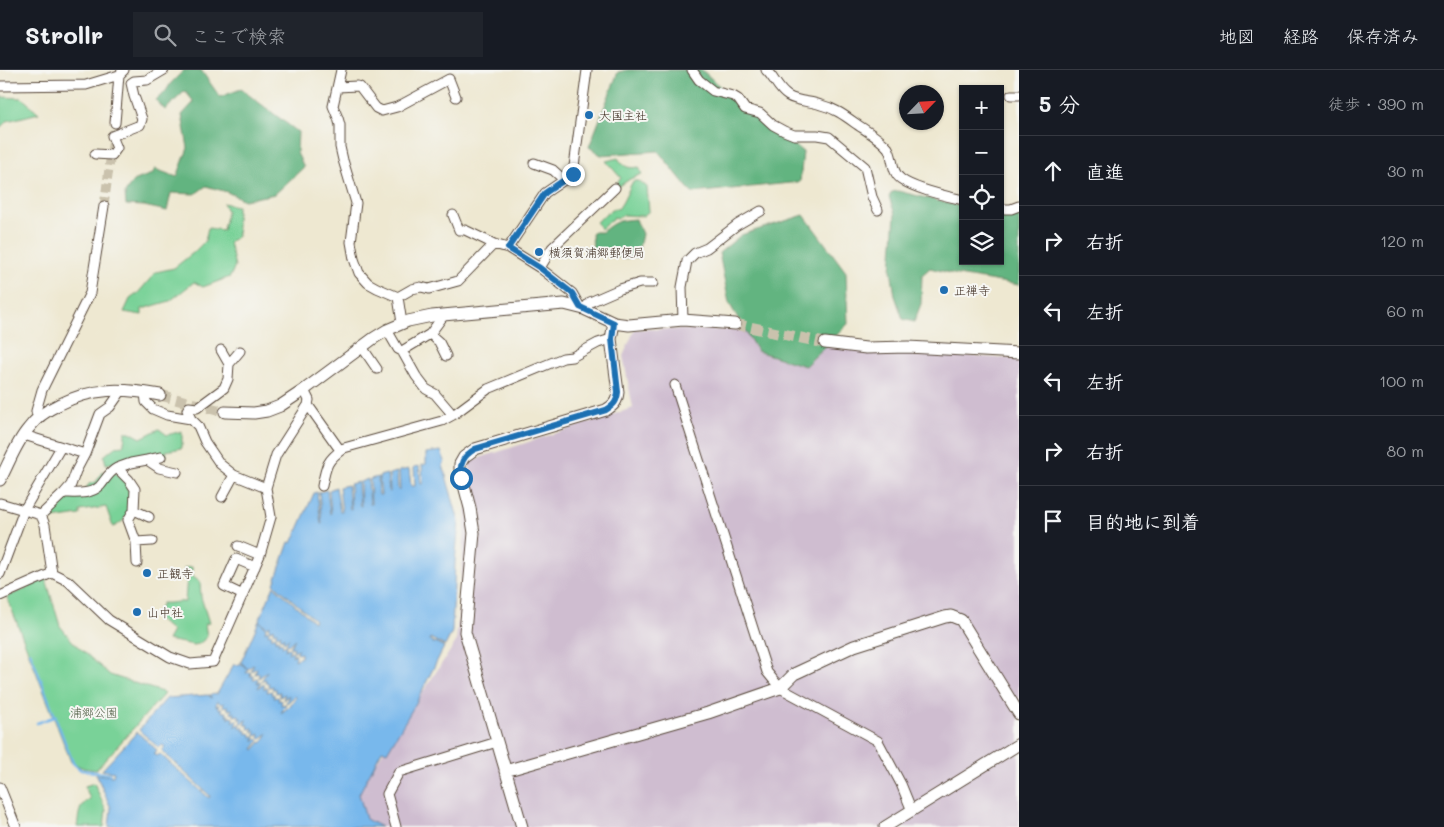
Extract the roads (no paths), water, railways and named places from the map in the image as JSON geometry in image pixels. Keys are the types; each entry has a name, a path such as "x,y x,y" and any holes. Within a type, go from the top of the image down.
{"street":[{"path":"96,154 112,154 117,148 112,136 140,125 142,119 131,83 148,80 164,70"},
{"path":"341,70 333,106 340,125 340,147 343,160 356,203 351,242 359,273 368,283 376,288 398,297 421,287 429,289 458,281 494,244"},
{"path":"508,248 545,193 573,174 587,70"},
{"path":"692,70 699,80 713,91 733,96 746,109 760,113 773,125 784,131 794,135 829,137 865,167 872,197 878,210"},
{"path":"766,70 772,75 782,92 788,96 837,110 882,143 889,150 893,167 901,179 933,192 959,199"},
{"path":"0,86 86,85 121,72 115,123"},
{"path":"338,87 360,87 376,108 382,111 397,107 449,79 456,97"},
{"path":"534,163 553,170 564,180"},
{"path":"540,268 552,248 615,188"},
{"path":"38,419 36,411 42,390 90,293 104,206"},
{"path":"1004,209 1019,206"},
{"path":"683,320 682,286 687,261 695,253 707,248 737,225 761,211"},
{"path":"453,215 459,230 465,230 494,244 508,248 540,268 572,293 582,308"},
{"path":"582,308 590,302 620,289 640,283 653,283"},
{"path":"398,297 402,323"},
{"path":"225,412 254,413 280,406 387,330 418,318 564,304 582,308 614,323 629,325 683,320 735,324"},
{"path":"402,351 430,334 444,315"},
{"path":"522,827 465,632 474,533 470,508 461,478 460,464 464,457 475,449 606,410 612,406 617,400 618,392 612,339 614,323"},
{"path":"387,330 426,389 435,394 453,415"},
{"path":"430,334 440,342 446,356"},
{"path":"322,486 325,471 331,457 340,450 442,421 488,389 563,358 572,357 598,343 612,339"},
{"path":"825,343 866,348 908,347 1019,353"},
{"path":"362,347 373,359 377,369"},
{"path":"221,350 229,364 228,379 224,388 197,408 189,407 187,410 220,464 234,475 266,488"},
{"path":"229,364 240,351"},
{"path":"675,385 767,672 780,688 878,741 901,784 912,810"},
{"path":"0,480 24,435 50,409 71,398 101,390 122,390 160,395"},
{"path":"41,515 71,485 100,414 110,407 122,390"},
{"path":"52,573 68,581 109,620 170,657 190,664 213,662 260,555 270,517 266,488 276,456 308,405 309,400 304,390"},
{"path":"145,392 146,402 153,409 167,415 191,418"},
{"path":"308,405 340,450"},
{"path":"24,435 85,454"},
{"path":"0,574 24,510 61,447"},
{"path":"64,493 92,491 100,486 107,475 117,468 131,462 161,457"},
{"path":"147,460 159,468 177,472"},
{"path":"117,468 135,488 134,510 128,520 136,542 137,563"},
{"path":"222,497 234,475"},
{"path":"0,503 41,515"},
{"path":"134,510 149,517"},
{"path":"41,515 45,525 52,573"},
{"path":"136,542 152,541"},
{"path":"238,546 260,555"},
{"path":"243,594 224,586 236,559 255,567"},
{"path":"0,596 52,573"},
{"path":"505,771 708,713 780,688 794,674 854,646 952,616 961,620 1019,714"},
{"path":"396,827 387,794 399,772 497,742"},
{"path":"885,827 1019,744"},
{"path":"0,787 16,827"}],"water":[{"path":"441,451 445,461 443,465 459,522 452,632 445,646 430,638 434,642 433,644 435,642 444,647 416,703 387,752 382,750 359,794 366,819 381,827 109,827 111,808 96,774 113,776 114,772 102,770 137,732 157,750 154,754 157,756 160,754 209,798 210,796 162,751 165,747 162,745 159,748 139,730 167,698 208,695 212,698 209,695 217,694 234,664 239,665 240,663 248,669 241,662 274,586 314,622 315,620 274,584 289,542 292,543 314,493 317,492 322,524 319,492 327,490 330,514 329,490 336,487 340,511 342,511 339,487 348,485 351,509 350,484 358,482 361,506 360,482 368,479 371,504 370,479 378,477 379,495 381,495 379,476 387,474 390,492 389,474 397,472 398,490 400,490 399,471 409,469 411,486 415,486 414,467 419,466 421,484 423,484 422,465 426,464 426,453","holes":["259,621 267,627 270,625 269,629 274,628 273,632 277,631 276,635 281,634 280,638 284,637 284,642 289,638 286,644 288,645 295,639 290,647 294,647 294,651 298,649 297,653 301,653 301,657 295,660 295,654 292,656 292,651 288,653 290,649 285,650 286,647 285,645 282,647 283,644 281,642 278,644 279,640 275,641 275,636 271,638 271,633 268,635 269,631 265,632 266,628","254,664 251,671 257,668 255,674 259,673 259,678 267,671 262,681 266,679 265,683 269,683 269,687 273,686 272,689 276,689 276,693 280,692 280,697 285,694 283,700 289,695 287,703 296,697 290,706 281,713 286,704 281,705 282,701 278,701 278,697 274,698 274,694 271,695 272,691 267,692 268,688 264,689 264,684 258,688 261,682 257,683 257,678 253,680 254,676 250,676 250,672 246,673","217,701 221,704 224,703 223,707 228,706 228,710 232,709 231,713 235,712 234,716 239,715 239,720 242,718 242,723 247,720 245,725 249,725 249,729 253,728 252,731 256,731 256,736 260,734 260,739 268,733 262,743 254,750 259,741 257,739 254,741 255,737 251,737 250,733 247,734 247,730 243,731 244,728 240,728 241,724 235,727 237,721 233,722 233,718 229,718 229,714 226,716 227,712 222,712 222,708 219,709 219,705 216,706"]}],"waterway":[{"path":"30,652 73,763 81,770 110,774"},
{"path":"37,723 56,716"}],"tunnel":[{"path":"104,206 115,123"},
{"path":"735,324 825,343"},
{"path":"160,395 225,412"}],"place":[{"name":"大国主社","path":"589,115"},
{"name":"横須賀浦郷郵便局","path":"539,252"},
{"name":"正禅寺","path":"944,290"},
{"name":"正観寺","path":"147,573"},
{"name":"山中社","path":"137,612"}],"park label":[{"name":"浦郷公園","path":"94,712"}]}
